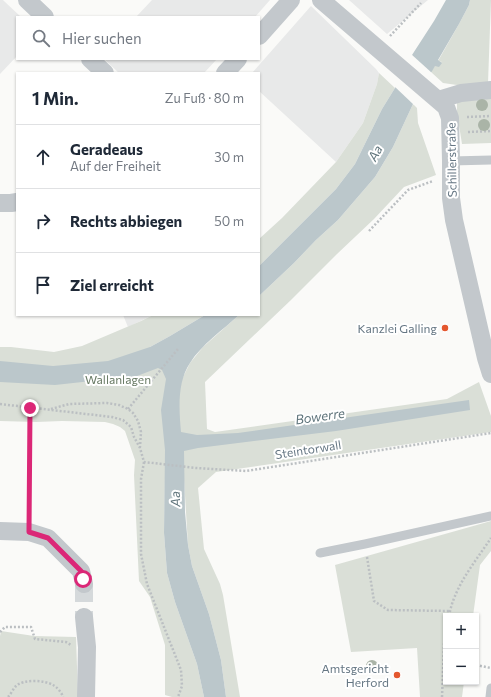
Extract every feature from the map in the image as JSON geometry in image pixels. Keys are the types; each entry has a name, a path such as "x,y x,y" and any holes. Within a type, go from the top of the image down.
{"street":[{"path":"27,0 44,16"},
{"path":"260,35 291,0"},
{"name":"Schillerstraße","path":"321,0 446,107 451,126 451,198 454,220 491,374"},
{"path":"91,60 105,72"},
{"path":"226,72 237,60"},
{"path":"438,100 461,93 491,90"},
{"path":"0,203 16,202"},
{"path":"0,531 29,532 48,538 81,571 84,584"},
{"path":"84,617 87,647 86,697"}],"lane":[{"path":"451,168 491,160"},
{"path":"320,553 491,516"},
{"path":"490,697 491,688"}],"path":[{"path":"378,48 409,17 421,2"},
{"path":"451,126 491,116"},
{"path":"451,126 491,131"},
{"path":"369,231 408,190 451,168"},
{"path":"128,409 178,349"},
{"path":"49,410 69,404 107,403 119,405 133,413 138,421 141,432 140,448"},
{"path":"0,404 112,417 123,420 131,427 144,462 141,479 141,554 147,584 181,670 182,686 178,697"},
{"path":"29,532 30,408"},
{"name":"Steintorwall","path":"144,462 196,468 246,471 491,433"},
{"path":"365,544 374,601 388,610 450,611 457,590 491,538"},
{"path":"0,632 5,627 31,628 35,639 66,642 73,646 87,647"},
{"path":"442,697 445,649"},
{"path":"479,666 491,668"},
{"path":"8,697 16,686 28,681 54,685 63,697"}],"shaded area":[{"path":"0,0 3,0 20,16 16,16 16,57 0,74"},
{"path":"152,0 270,0 256,16 137,16"},
{"path":"349,0 428,0 387,34"},
{"path":"311,6 379,73 377,84 363,123 336,162 260,92 260,72 253,72"},
{"path":"105,60 216,60 205,72 118,72"},
{"path":"123,316 151,316 128,327"}],"green space":[{"path":"470,0 491,0 488,83 491,83 491,143 462,144 457,113 457,85 443,83 431,72 435,65 442,62 438,61 469,5"},
{"path":"379,73 395,88 382,109 355,164 336,189 260,265 260,238 282,218 336,162 363,123 377,84"},
{"name":"Wallanlagen","path":"413,104 417,108 418,123 436,175 404,187 374,219 205,382 207,429 215,432 447,399 479,382 491,416 491,432 216,472 198,488 204,549 220,584 223,595 240,697 226,697 221,660 209,614 192,566 188,545 184,479 165,477 164,533 167,573 175,602 197,664 204,697 172,697 165,695 165,645 150,597 139,581 134,475 135,460 125,431 120,427 105,422 0,421 0,347 54,352 82,346 151,316 203,316 150,347 183,377 190,363 203,347 238,316 260,316 260,295 338,220 375,177 393,147"},
{"path":"491,521 491,551 480,565 473,613 443,613 443,685 464,685 462,697 420,697 417,648 351,652 335,565"},
{"path":"1,631 34,636 76,637 78,697 0,697"}],"water":[{"name":"Aa","path":"446,0 470,0 459,24 438,60 442,63 439,67 435,66 413,104 393,147 375,177 338,220 260,295 260,265 336,189 355,164 382,109 412,55"},
{"name":"Aa","path":"203,316 238,316 200,350 186,371 180,396 181,432 197,435 238,433 469,400 470,410 336,431 184,451 185,512 188,545 192,566 209,614 221,660 226,697 204,697 197,664 175,602 167,573 164,533 165,450 161,410 166,379 162,370 158,368 137,376 55,385 0,382 0,361 53,366 108,361 150,347"}],"pier":[{"path":"411,54 432,73 414,105 394,86"}],"tunnel":[{"path":"84,584 84,617"}],"place":[{"name":"Kanzlei Galling","path":"445,328"},
{"name":"Amtsgericht Herford","path":"397,675"}],"route":[{"path":"30,408 29,532 48,538 81,571 83,579"}],"water label":[{"name":"Bowerre","path":"320,416"}]}
